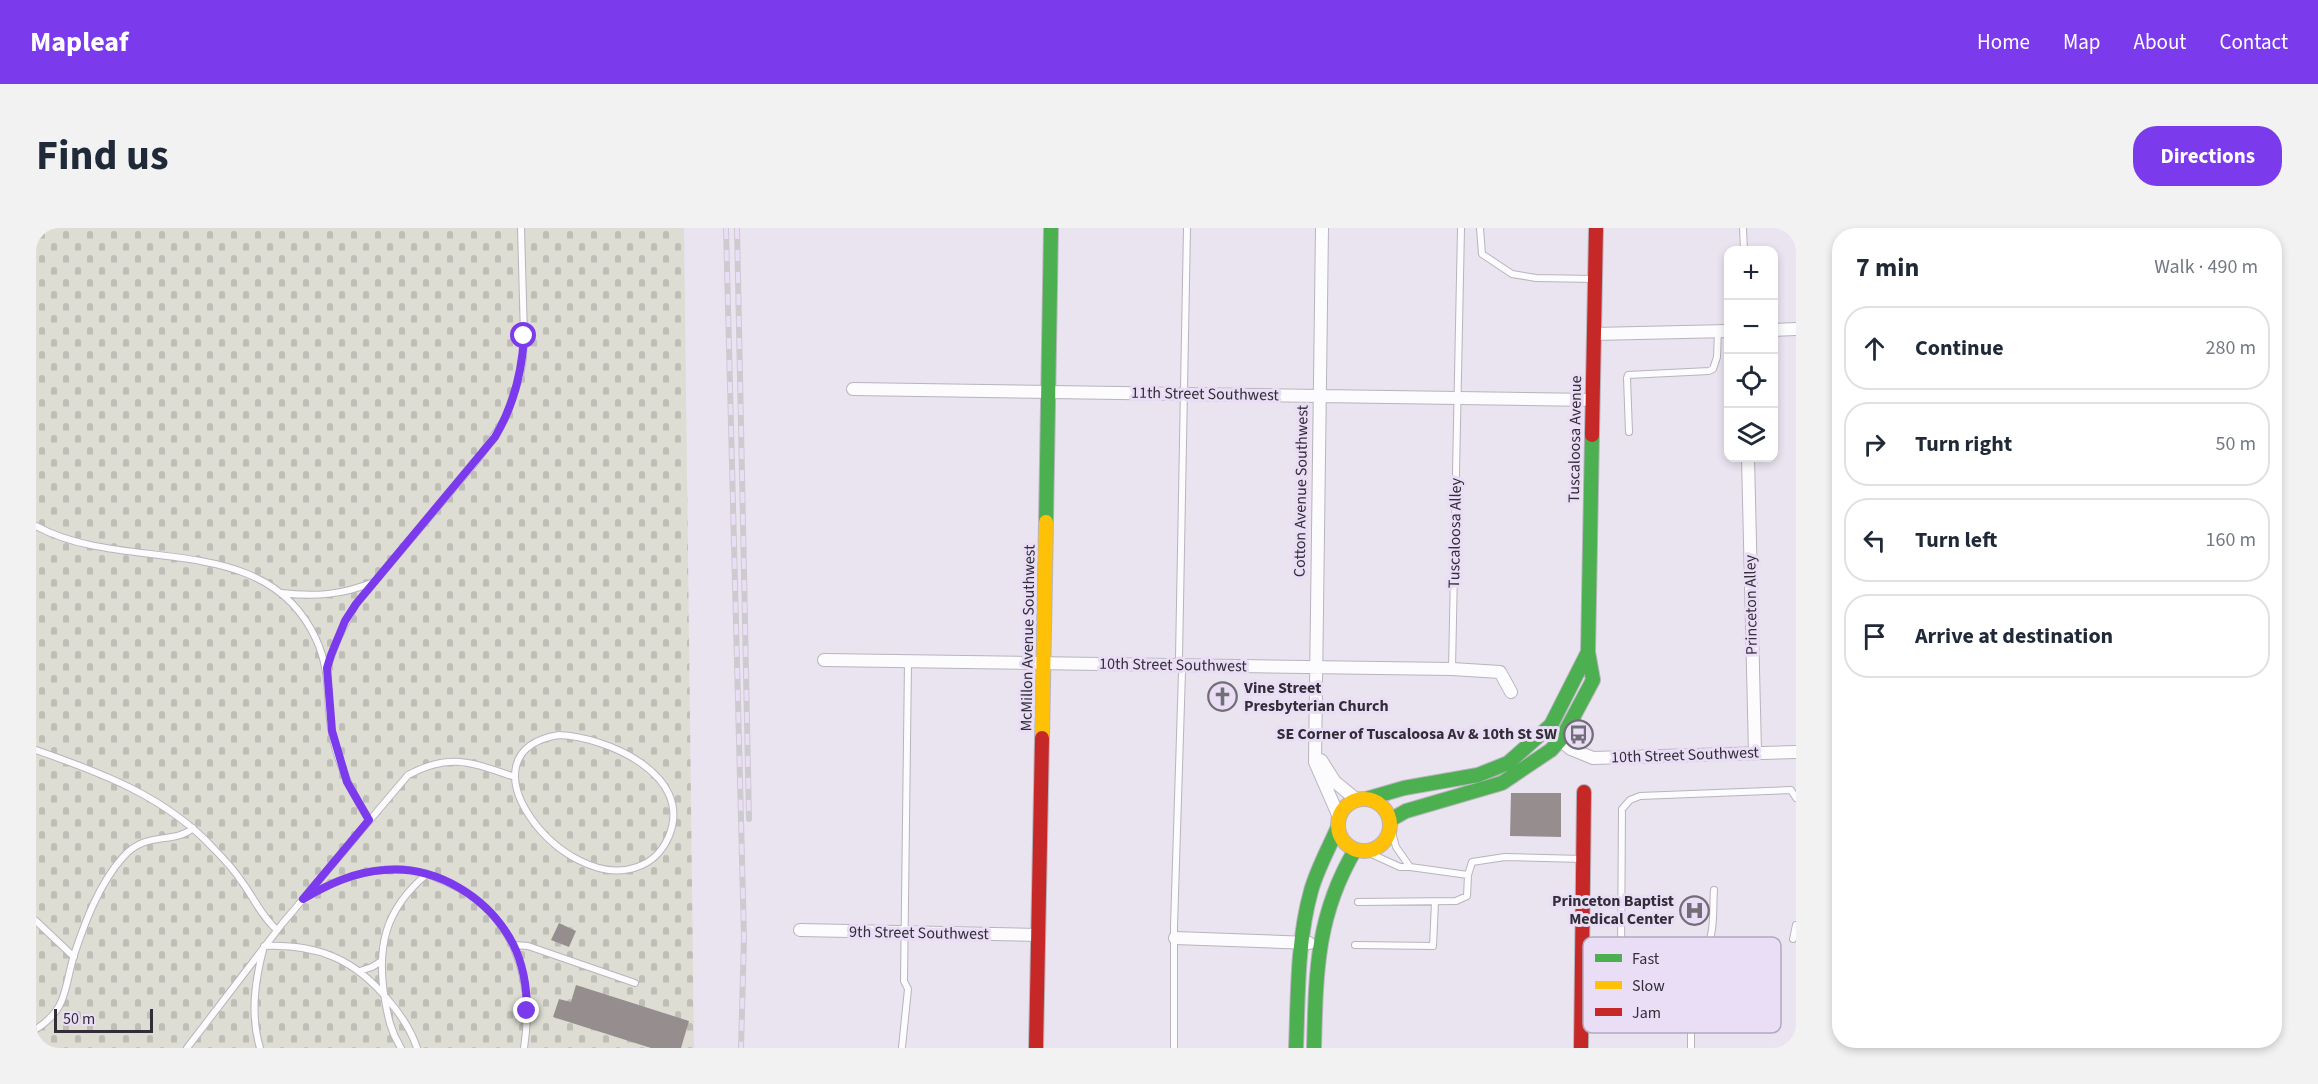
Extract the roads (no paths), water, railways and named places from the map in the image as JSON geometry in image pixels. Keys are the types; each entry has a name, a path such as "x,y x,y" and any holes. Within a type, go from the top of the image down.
{"street":[{"name":"McMillon Avenue Southwest","path":"1036,1048 1051,228"},
{"name":"Cotton Avenue Southwest","path":"1322,228 1315,762 1338,822"},
{"name":"Tuscaloosa Avenue","path":"1560,740 1593,680 1588,651 1596,228"},
{"path":"1778,330 1796,329"},
{"path":"1594,334 1723,331"},
{"name":"11th Street Southwest","path":"853,389 1592,400"},
{"name":"Princeton Alley","path":"1748,462 1755,752"},
{"path":"1296,1048 1303,943 1310,900 1315,879 1338,822 1349,803 1404,788 1478,775 1508,763 1551,725 1588,651"},
{"name":"10th Street Southwest","path":"824,660 1452,669 1500,672 1511,692"},
{"name":"10th Street Southwest","path":"1547,728 1571,749 1593,758 1796,752"},
{"path":"1314,1048 1319,944 1331,894 1344,865 1361,851 1383,844 1391,824 1406,811 1502,783 1551,750 1560,740"},
{"path":"1316,754 1335,782 1362,799 1382,805 1391,824"},
{"path":"1581,1048 1584,792"},
{"path":"1338,822 1344,842 1361,851"},
{"name":"9th Street Southwest","path":"800,930 1038,935"},
{"path":"1175,938 1319,944"}],"lane":[{"path":"327,668 345,621 374,582 479,458 506,419 518,384 523,358 521,228"},
{"path":"1174,1048 1182,412 1187,228"},
{"name":"Tuscaloosa Alley","path":"1452,669 1461,228"},
{"path":"1480,228 1482,254 1512,274 1536,278 1595,279"},
{"path":"1743,228 1744,246"},
{"path":"1629,432 1628,375 1713,369 1723,331"},
{"path":"36,526 59,537 94,547 229,566 251,574 281,593 298,609 308,624 327,668 329,715 336,750 347,782 369,820"},
{"path":"281,593 302,596 333,595 374,582"},
{"path":"902,1047 908,989 904,981 908,662"},
{"path":"572,736 603,743 640,763 664,785 672,814 670,834 658,853 643,865 623,871 601,868 566,852 539,829 516,793 515,777 519,761 524,753 538,741 548,737 572,736"},
{"path":"36,750 119,781 160,804 193,828 215,849 241,880 262,915 277,930"},
{"path":"187,1048 264,946 408,775 432,764 457,760 515,777"},
{"path":"1621,937 1622,809 1630,800 1640,796 1791,790 1796,798"},
{"path":"1391,824 1396,847 1410,867"},
{"path":"36,1029 51,1019 61,1004 74,957 99,895 123,857 146,841 180,835 193,828"},
{"path":"1361,851 1400,867 1468,875"},
{"path":"1358,902 1456,901 1467,896 1468,875 1472,862 1505,857 1584,859"},
{"path":"303,899 336,881 369,872 405,870 427,874 456,885 476,899 495,918 514,945 527,994 524,1048"},
{"path":"401,1048 390,1027 380,961 388,929 399,902 427,874"},
{"path":"1711,937 1714,890"},
{"path":"1355,945 1433,946 1435,902"},
{"path":"36,921 74,957"},
{"path":"1793,939 1796,925"},
{"path":"514,945 528,946 635,983"},
{"path":"264,946 299,946 316,950 360,971 384,995 407,1024 417,1048"},
{"path":"260,1048 254,1013 256,978 264,946"},
{"path":"360,971 380,961"},
{"path":"1691,1033 1691,1048"}],"railway":[{"path":"726,228 744,938 741,1048"},
{"path":"737,228 749,819"}],"place":[{"name":"Vine Street Presbyterian Church","path":"1223,697"},
{"name":"SE Corner of Tuscaloosa Av & 10th St SW","path":"1578,734"},
{"name":"Princeton Baptist Medical Center","path":"1695,910"}]}
